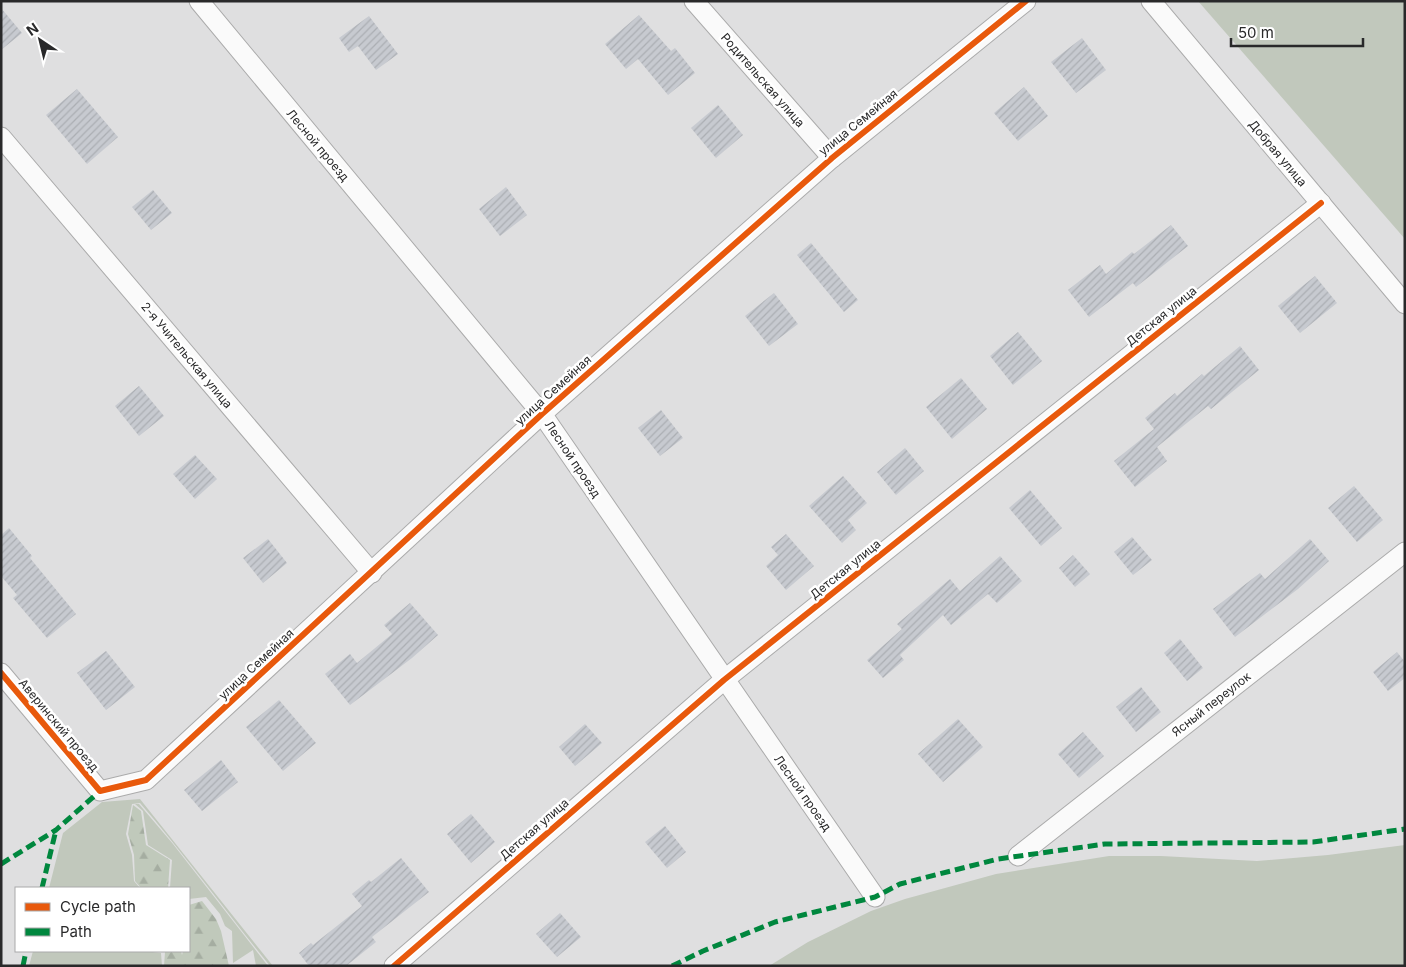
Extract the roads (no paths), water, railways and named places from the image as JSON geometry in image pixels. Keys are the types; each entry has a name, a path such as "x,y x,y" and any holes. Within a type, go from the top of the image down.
{"street":[{"name":"Лесной проезд","path":"199,1 542,414 875,897"},
{"name":"Родительская улица","path":"694,1 832,158"},
{"name":"улица Семейная","path":"100,791 146,780 542,414 832,158 1026,1"},
{"name":"Добрая улица","path":"1151,1 1405,304"},
{"name":"2-я Учительская улица","path":"1,137 372,573"},
{"name":"Детская улица","path":"394,966 724,680 1321,204"},
{"name":"Ясный переулок","path":"1018,856 1405,552"},
{"name":"Аверинский проезд","path":"1,673 100,791"}]}
